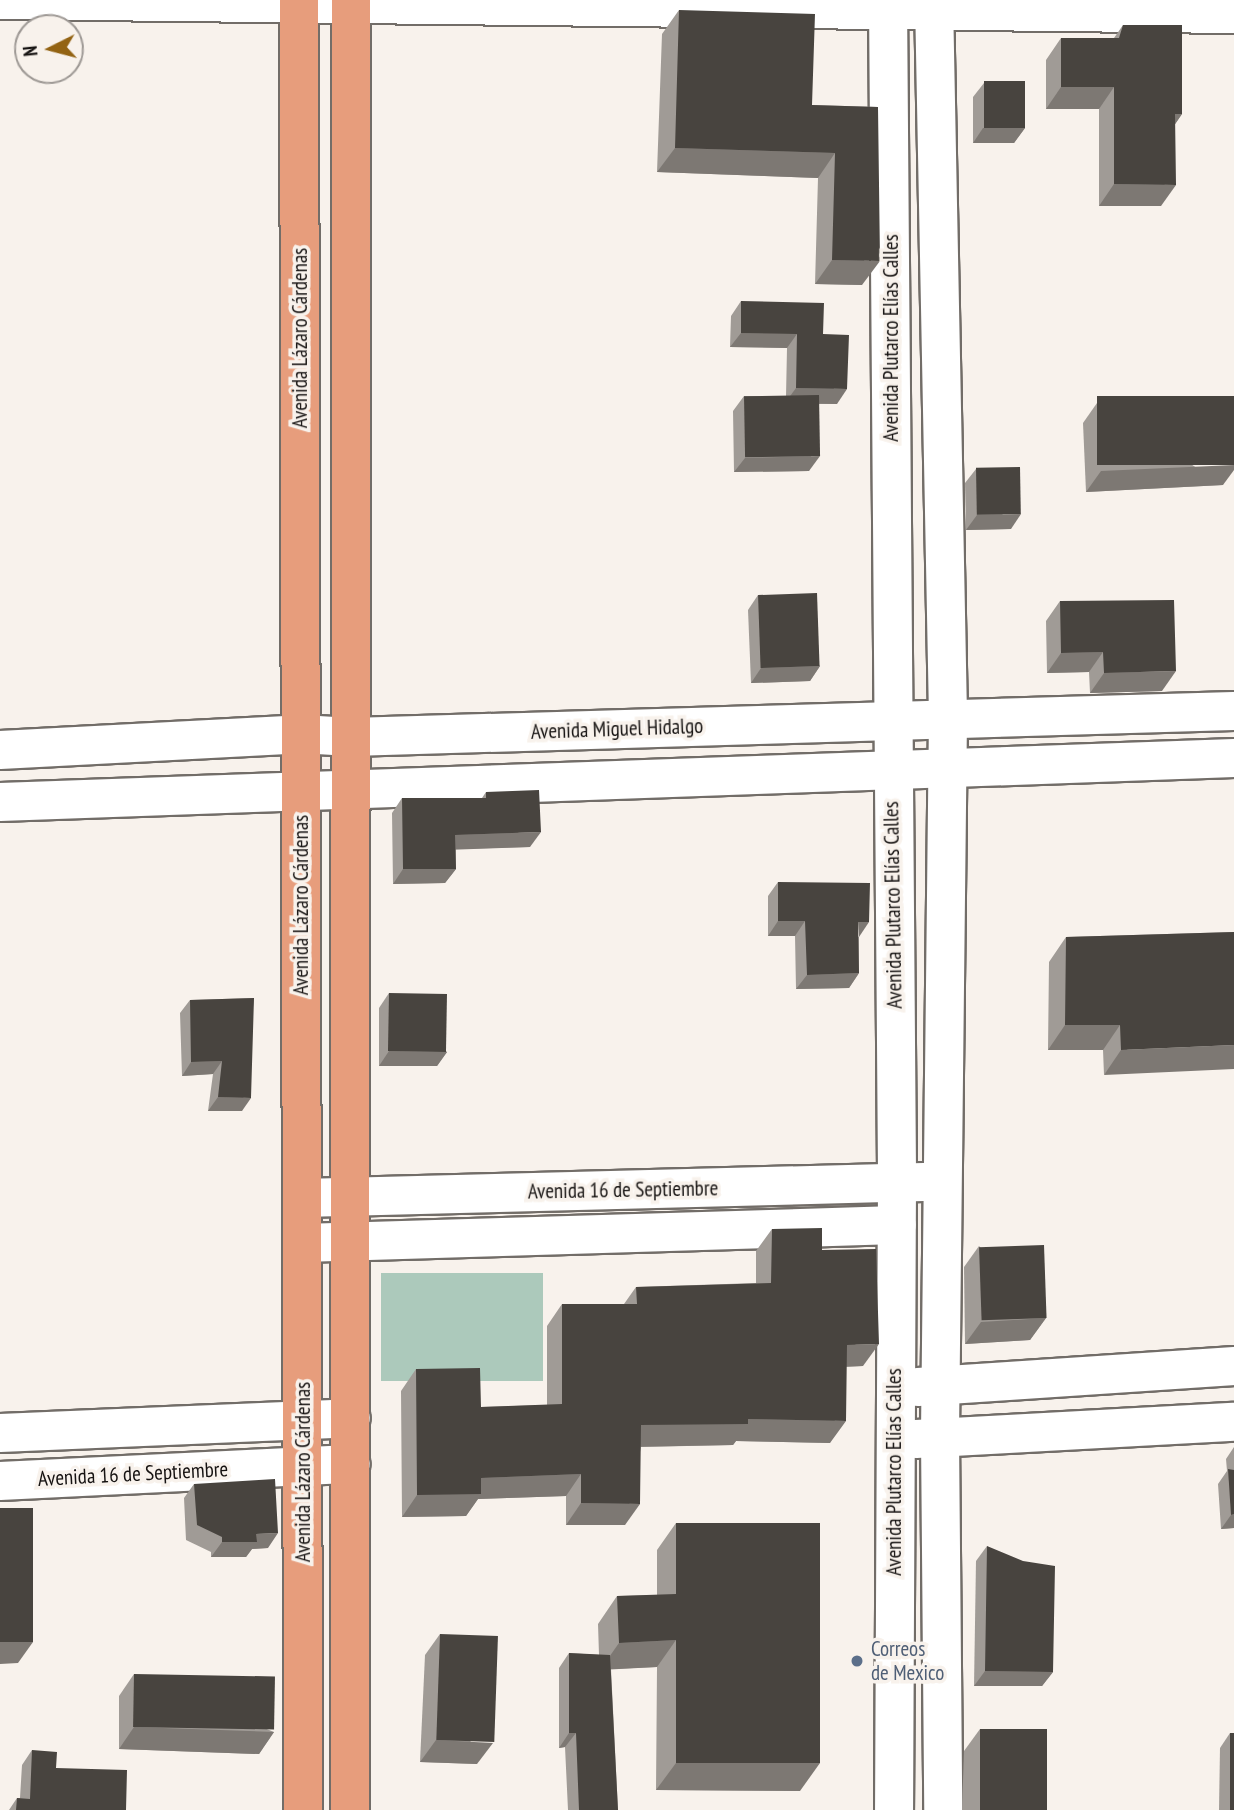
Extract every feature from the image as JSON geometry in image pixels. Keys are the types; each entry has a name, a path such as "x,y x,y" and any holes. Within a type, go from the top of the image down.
{"main road":[{"name":"Avenida Lázaro Cárdenas","path":"299,2 303,1810"},
{"path":"350,1810 351,2"}],"street":[{"path":"0,0 934,5 1234,14"},
{"name":"Avenida Plutarco Elías Calles","path":"888,5 894,720 891,772 897,1183 893,1388 894,1810"},
{"path":"934,5 948,717 940,1436 943,1810"},
{"name":"Avenida Miguel Hidalgo","path":"0,750 301,734 351,737 948,717 1234,711"},
{"path":"1185,712 1186,760"},
{"path":"0,802 350,787 891,772 1234,758"},
{"name":"Avenida 16 de Septiembre","path":"302,1198 943,1182"},
{"name":"Avenida 16 de Septiembre","path":"302,1243 350,1244 897,1225"},
{"path":"893,1388 1234,1366"},
{"name":"Avenida 16 de Septiembre","path":"0,1433 351,1418"},
{"path":"894,1442 940,1436 1234,1422"},
{"name":"Avenida 16 de Septiembre","path":"0,1481 351,1464"}],"green space":[{"path":"381,1273 543,1273 543,1381 381,1381"}],"building":[{"path":"679,10 815,14 812,105 878,107 880,261 832,260 835,153 675,148"},
{"path":"1123,25 1182,25 1182,114 1175,114 1176,185 1114,184 1114,87 1061,87 1061,38 1119,38"},
{"path":"984,81 1025,81 1025,128 984,128"},
{"path":"741,301 824,303 823,334 849,335 847,389 796,388 797,334 741,333"},
{"path":"819,395 820,456 745,457 744,396"},
{"path":"1097,396 1234,396 1234,465 1097,465"},
{"path":"1020,467 1021,514 977,515 976,468"},
{"path":"817,593 820,666 761,668 758,595"},
{"path":"1174,600 1176,671 1104,673 1103,652 1061,653 1060,601"},
{"path":"539,790 541,832 455,835 456,869 403,869 402,798 486,798 486,792"},
{"path":"778,882 870,883 869,922 858,922 859,973 807,975 805,921 778,921"},
{"path":"1234,932 1234,1045 1121,1050 1120,1025 1065,1025 1066,937"},
{"path":"389,993 447,994 446,1052 388,1051"},
{"path":"254,998 251,1098 218,1097 222,1061 191,1062 190,1000"},
{"path":"822,1228 822,1250 876,1249 879,1344 847,1345 846,1421 748,1419 748,1424 641,1425 640,1504 581,1503 581,1474 481,1478 481,1494 417,1495 416,1369 480,1368 481,1407 562,1404 562,1304 637,1304 636,1287 771,1283 772,1229"},
{"path":"1044,1245 1047,1318 982,1320 979,1247"},
{"path":"1228,1469 1234,1470 1234,1514 1231,1515"},
{"path":"275,1479 278,1533 256,1534 257,1542 222,1542 222,1537 197,1525 194,1484"},
{"path":"0,1508 33,1508 33,1642 0,1642"},
{"path":"676,1523 820,1523 820,1763 676,1763 676,1640 619,1643 617,1596 676,1594"},
{"path":"987,1546 1023,1561 1055,1566 1053,1672 985,1671"},
{"path":"440,1634 498,1636 494,1742 436,1740"},
{"path":"569,1653 610,1655 618,1810 579,1810 576,1733 569,1733"},
{"path":"134,1674 275,1676 274,1729 133,1727"},
{"path":"980,1729 1047,1729 1047,1810 980,1810"},
{"path":"1230,1733 1234,1733 1234,1810 1230,1810"},
{"path":"32,1750 57,1752 56,1768 127,1770 126,1810 16,1810 17,1798 30,1799"}],"place":[{"name":"Correos de Mexico","path":"857,1661"}]}
